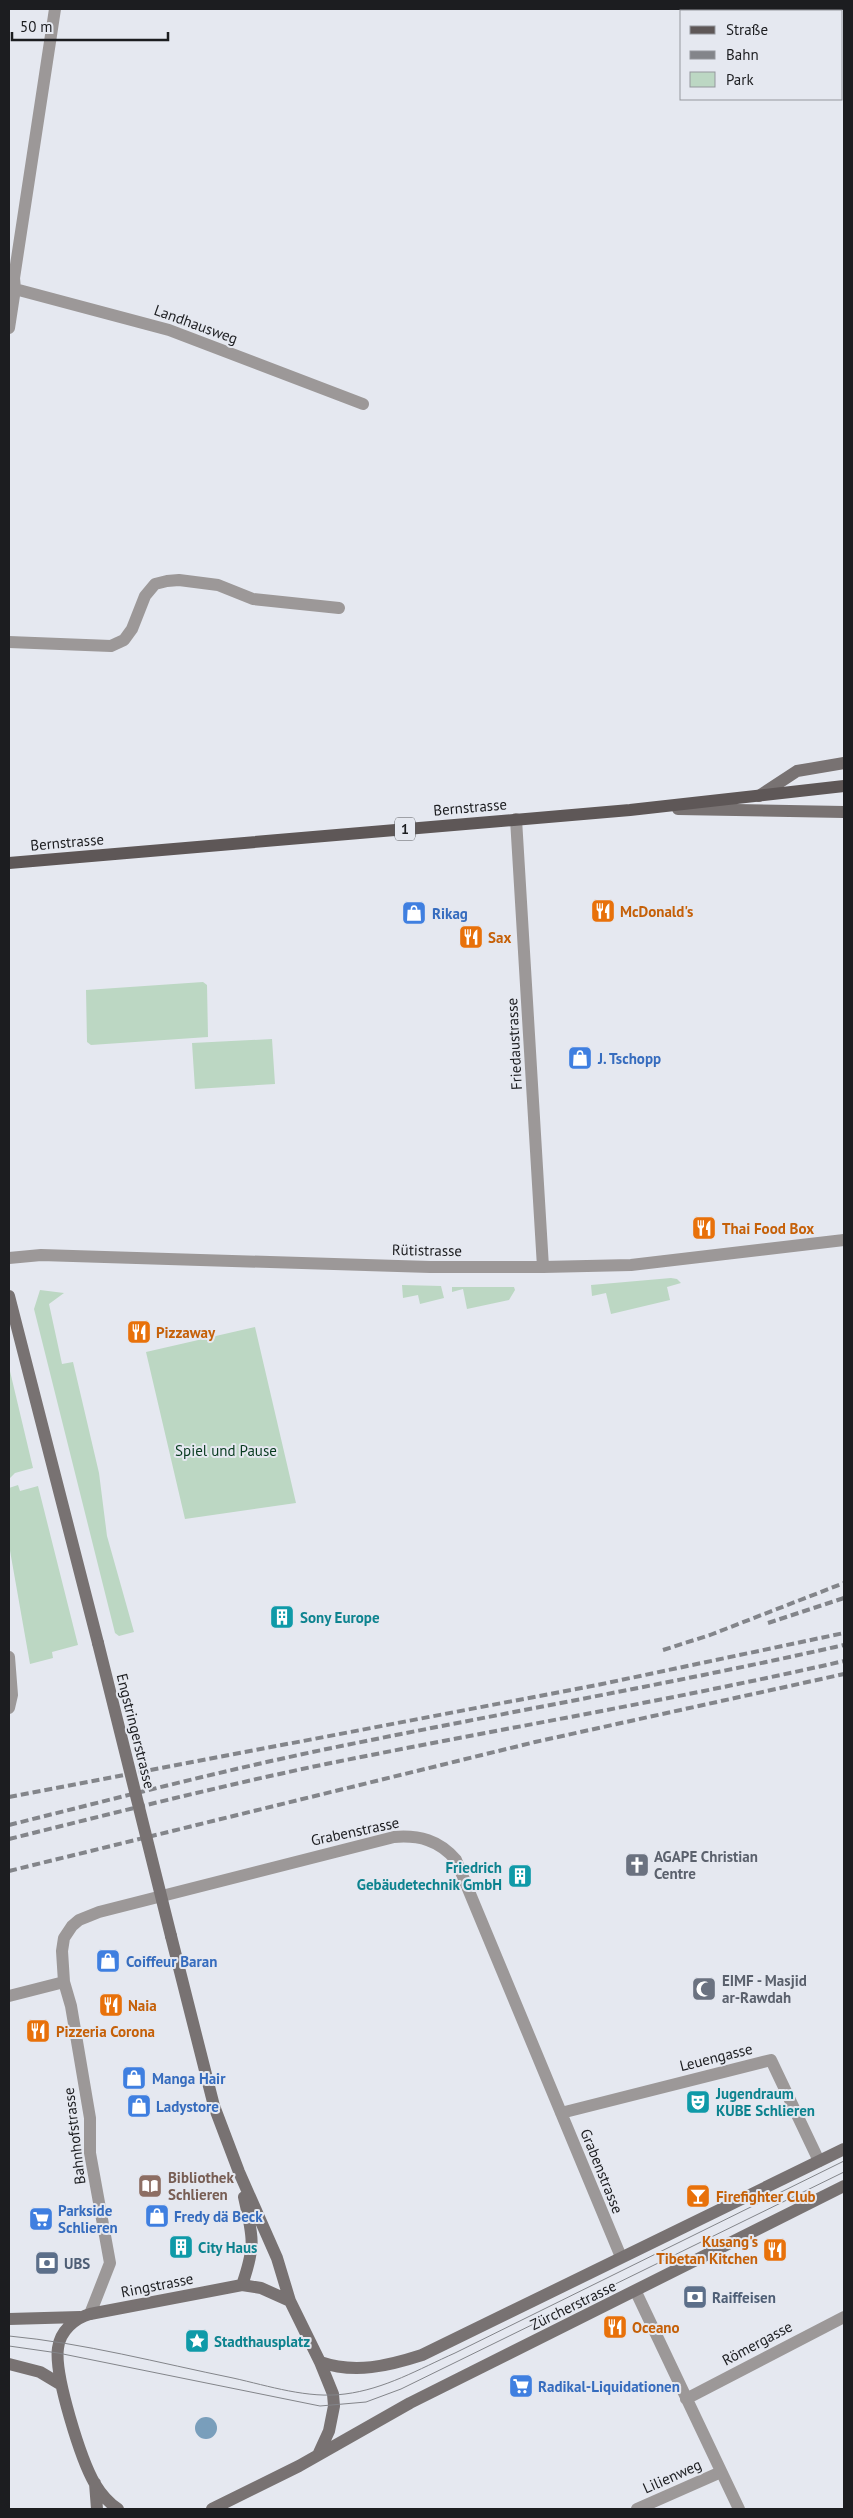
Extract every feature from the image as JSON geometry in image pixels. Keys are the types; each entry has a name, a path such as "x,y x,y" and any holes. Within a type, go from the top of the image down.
{"main road":[{"path":"759,796 797,771 844,763"},
{"name":"Bernstrasse","path":"9,863 651,808 844,786"},
{"path":"651,808 844,812"},
{"name":"Engstringerstrasse","path":"9,1296 214,2106 239,2172 277,2258 290,2301"},
{"name":"Zürcherstrasse","path":"320,2362 349,2369 398,2362 422,2354 844,2149"},
{"name":"Engstringerstrasse","path":"239,2172 253,2242 252,2257 242,2285"},
{"name":"Zürcherstrasse","path":"212,2509 318,2455 410,2403 636,2292 844,2186"},
{"path":"242,2285 262,2288 290,2301 320,2362 332,2394 334,2406 329,2431 318,2455"},
{"name":"Ringstrasse","path":"9,2319 85,2315 242,2285"},
{"path":"85,2315 68,2328 59,2343 60,2384 94,2484 97,2509"},
{"path":"9,2364 40,2372 60,2384"},
{"path":"94,2484 110,2504 118,2509"}],"street":[{"path":"9,328 14,278 55,9"},
{"name":"Landhausweg","path":"12,296 169,330 363,404"},
{"path":"9,642 111,646 124,640 132,629 145,596 155,584 179,580 218,584 253,599 339,608"},
{"name":"Friedaustrasse","path":"516,819 542,1267"},
{"name":"Rütistrasse","path":"9,1258 41,1255 404,1266 542,1267 631,1265 844,1240"},
{"path":"9,1657 12,1695 9,1708"},
{"name":"Grabenstrasse","path":"64,1982 62,1951 64,1938 72,1926 88,1915 363,1843 394,1837 419,1837 442,1846 451,1854 460,1868 621,2257"},
{"path":"9,1996 64,1982"},
{"name":"Bahnhofstrasse","path":"64,1982 71,2006 90,2118 90,2153 110,2263 85,2315"},
{"name":"Leuengasse","path":"561,2113 771,2060 819,2161"},
{"path":"636,2292 739,2509"},
{"name":"Römergasse","path":"686,2399 777,2350 844,2317"},
{"name":"Lilienweg","path":"637,2509 721,2472"}],"green space":[{"path":"203,982 207,985 208,1037 91,1045 87,1042 86,990"},
{"path":"272,1039 275,1084 195,1089 192,1043"},
{"path":"677,1279 681,1283 667,1287 670,1300 611,1314 606,1293 592,1296 591,1285"},
{"path":"402,1285 441,1286 444,1298 420,1304 418,1295 403,1298"},
{"path":"452,1287 514,1287 515,1290 509,1300 467,1309 463,1289 452,1292"},
{"path":"40,1290 64,1293 49,1304 62,1364 73,1362 99,1473 107,1536 134,1632 119,1636 115,1633 34,1309"},
{"name":"Spiel und Pause","path":"255,1327 296,1503 185,1519 146,1352"},
{"path":"9,1367 33,1468 15,1473 9,1479"},
{"path":"18,1485 20,1491 38,1486 78,1645 52,1652 53,1658 30,1664 9,1545 9,1488"}],"water":[{"path":"206,2417 214,2420 217,2428 214,2436 206,2439 198,2436 195,2428 198,2420"}],"tram line":[{"path":"9,2336 93,2348 303,2393 331,2395 360,2391 402,2378 455,2353 844,2161"},
{"path":"9,2346 58,2353 320,2406 366,2402 401,2389 844,2172"}],"railway":[{"path":"663,1650 710,1635 844,1583"},
{"path":"768,1623 844,1598"},
{"path":"9,1797 602,1684 844,1633"},
{"path":"9,1825 283,1758 714,1673 844,1645"},
{"path":"9,1839 286,1772 715,1689 844,1661"},
{"path":"9,1871 535,1742 844,1674"}],"place":[{"name":"McDonald's","path":"603,911"},
{"name":"Rikag","path":"414,913"},
{"name":"Sax","path":"471,937"},
{"name":"J. Tschopp","path":"580,1058"},
{"name":"Thai Food Box","path":"704,1228"},
{"name":"Pizzaway","path":"139,1332"},
{"name":"Sony Europe","path":"282,1617"},
{"name":"AGAPE Christian Centre","path":"637,1865"},
{"name":"Friedrich Gebäudetechnik GmbH","path":"520,1876"},
{"name":"Coiffeur Baran","path":"108,1961"},
{"name":"EIMF - Masjid ar-Rawdah","path":"704,1989"},
{"name":"Naia","path":"111,2005"},
{"name":"Pizzeria Corona","path":"38,2031"},
{"name":"Manga Hair","path":"134,2078"},
{"name":"Jugendraum KUBE Schlieren","path":"698,2102"},
{"name":"Ladystore","path":"139,2106"},
{"name":"Bibliothek Schlieren","path":"150,2186"},
{"name":"Firefighter Club","path":"698,2196"},
{"name":"Fredy dä Beck","path":"157,2216"},
{"name":"Parkside Schlieren","path":"41,2219"},
{"name":"City Haus","path":"181,2247"},
{"name":"Kusang's Tibetan Kitchen","path":"775,2250"},
{"name":"UBS","path":"47,2263"},
{"name":"Raiffeisen","path":"695,2297"},
{"name":"Oceano","path":"615,2327"},
{"name":"Stadthausplatz","path":"197,2341"},
{"name":"Radikal-Liquidationen","path":"521,2386"}]}
